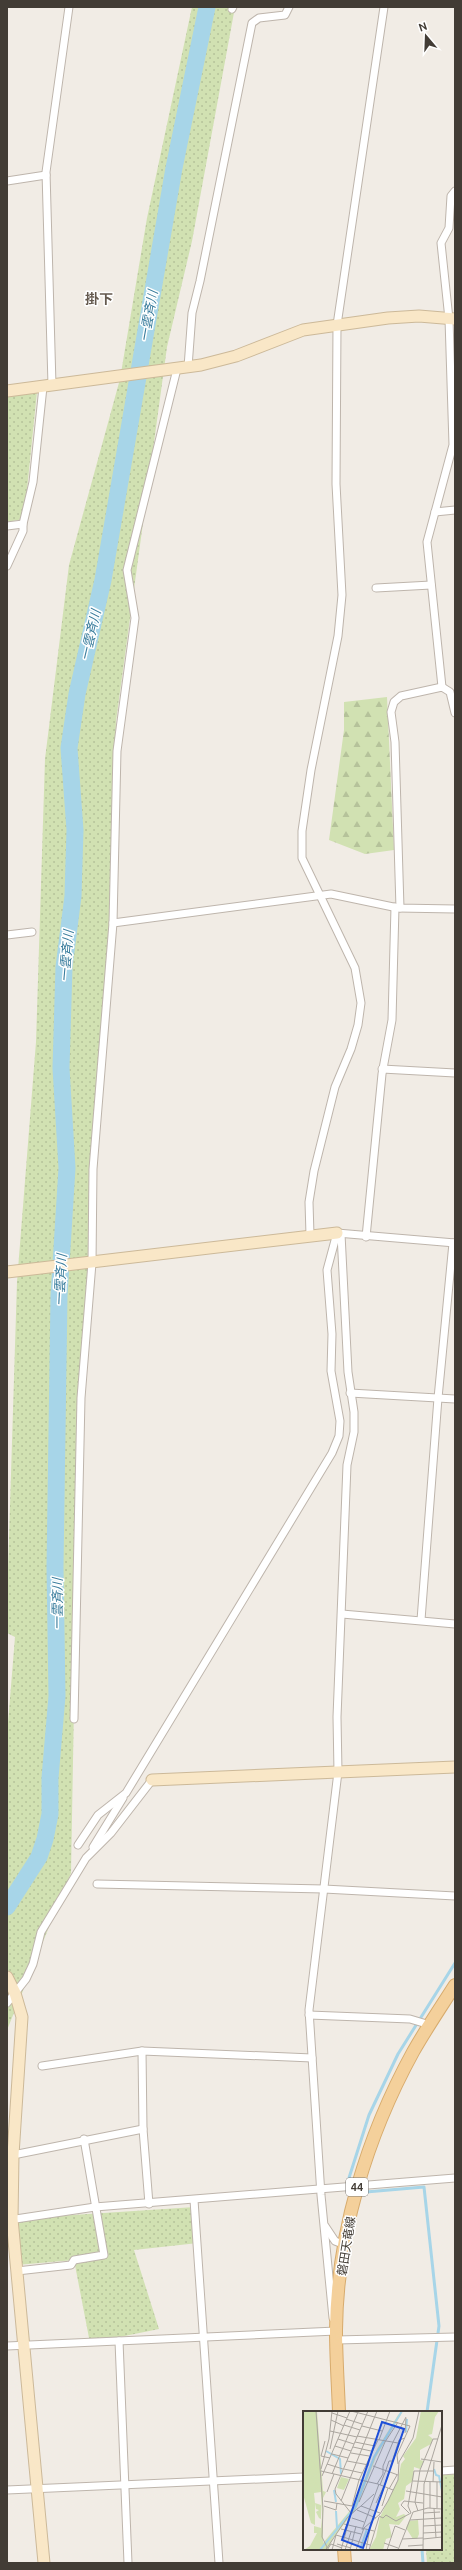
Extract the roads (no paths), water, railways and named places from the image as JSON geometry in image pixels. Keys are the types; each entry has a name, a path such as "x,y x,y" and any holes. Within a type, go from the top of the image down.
{"main road":[{"name":"磐田天竜線","path":"339,2411 337,2336 345,2245 357,2185 382,2115 413,2051 455,1985"},
{"path":"344,2550 345,2563"}],"street":[{"path":"7,566 24,531 23,524 33,482 48,386 46,175 69,7"},
{"path":"74,1719 81,1398 92,1263 93,1169 113,923 117,751 134,618 127,570 202,273 252,23 259,18 285,15 289,7"},
{"path":"310,1235 309,1202 314,1171 335,1087 355,1037 361,1003 355,968 302,858 302,831 311,770 338,636 342,595 336,484 338,325 384,7"},
{"path":"7,181 46,175"},
{"path":"442,687 427,542 453,445 452,319 441,243 448,228 451,196 455,191"},
{"path":"7,391 178,368 236,356 303,330 411,317 452,319"},
{"path":"434,512 455,510"},
{"path":"7,526 23,524"},
{"path":"376,588 431,586"},
{"path":"366,1237 382,1069 392,1020 398,908 395,750 391,712 394,702 401,696 442,687 450,692 455,713"},
{"path":"113,923 331,894 398,908 455,909"},
{"path":"7,935 32,932"},
{"path":"382,1069 455,1073"},
{"path":"337,2336 331,2307 320,2190 309,2014 338,1772 337,1717 347,1465 354,1432 339,1234"},
{"path":"7,2003 26,1979 33,1964 41,1932 252,1589 332,1453 339,1436 339,1406 331,1371 332,1334 327,1270 339,1234"},
{"path":"7,1272 92,1263 310,1235 339,1234 454,1243 438,1398 421,1620"},
{"path":"350,1392 455,1399"},
{"path":"342,1614 455,1624"},
{"path":"86,1858 111,1833 152,1780 455,1767"},
{"path":"78,1845 98,1816 126,1793"},
{"path":"97,1884 324,1889 455,1896"},
{"path":"7,1977 15,1993 22,2017 10,2220 17,2271 44,2563"},
{"path":"309,2014 410,2019 430,2024"},
{"path":"42,2066 142,2051 312,2058"},
{"path":"142,2051 143,2129 149,2204"},
{"path":"13,2156 84,2139 143,2129"},
{"path":"17,2271 71,2265 74,2260 104,2255 84,2139"},
{"path":"10,2220 95,2207 149,2204 320,2190 357,2185 455,2178"},
{"path":"194,2200 205,2338 219,2563"},
{"path":"323,2222 335,2241 345,2245"},
{"path":"7,2346 205,2338 337,2336 455,2337"},
{"path":"119,2341 128,2563"},
{"path":"442,2471 455,2470"},
{"path":"7,2490 303,2477"}],"waterway":[{"name":"一雲斉川","path":"7,1907 39,1857 45,1839 50,1814 50,1778 57,1696 55,1567 59,1296 67,1168 61,1068 64,967 73,896 75,830 69,748 77,694 103,580 174,168 207,7"},
{"path":"348,2181 369,2115 398,2054 455,1963"},
{"path":"366,2192 424,2187 439,2326 427,2411"},
{"path":"422,2550 423,2563"}],"district":[{"name":"掛下","path":"99,299"}]}
